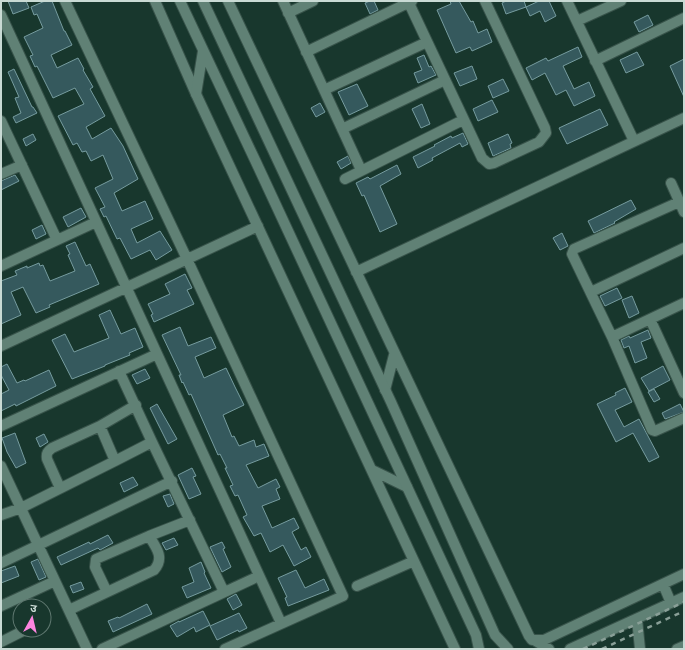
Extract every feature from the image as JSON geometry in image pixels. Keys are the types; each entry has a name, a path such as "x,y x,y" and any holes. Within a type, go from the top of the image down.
{"street":[{"path":"65,1 187,259 343,596 225,649"},
{"path":"156,1 196,94 455,649"},
{"path":"180,1 203,52 256,160 476,635 479,649"},
{"path":"203,1 385,390 496,635 508,649"},
{"path":"228,1 394,355 529,636 532,640 549,649"},
{"path":"283,1 361,170"},
{"path":"288,13 313,1"},
{"path":"306,52 410,2 427,42 482,158 489,164 494,163 539,142 546,133 485,1"},
{"path":"567,1 634,141"},
{"path":"577,21 621,1"},
{"path":"1,15 280,623"},
{"path":"596,61 684,18"},
{"path":"324,90 427,42"},
{"path":"196,94 203,52"},
{"path":"342,129 445,80"},
{"path":"356,272 684,118"},
{"path":"345,179 463,120"},
{"path":"2,124 57,240"},
{"path":"1,174 22,165"},
{"path":"671,183 684,212"},
{"path":"679,202 573,250 572,254 612,337 652,430 655,431 684,418"},
{"path":"1,266 96,222"},
{"path":"1,346 258,226"},
{"path":"591,292 684,248"},
{"path":"612,337 684,303"},
{"path":"650,319 684,393"},
{"path":"1,426 157,354"},
{"path":"385,390 394,355"},
{"path":"119,371 224,592"},
{"path":"60,488 46,455 48,451 100,426 136,405"},
{"path":"100,426 115,462"},
{"path":"1,515 20,508 115,462 152,442"},
{"path":"2,469 87,649"},
{"path":"372,470 407,487"},
{"path":"1,563 172,481"},
{"path":"107,592 95,567 96,559 190,520"},
{"path":"69,610 154,570 158,566 160,557 149,536"},
{"path":"357,586 414,561"},
{"path":"532,640 538,641 547,638 684,574"},
{"path":"102,649 259,576"},
{"path":"27,598 55,581"},
{"path":"663,584 671,603"},
{"path":"570,649 684,596"},
{"path":"1,606 12,604"},
{"path":"637,618 640,649"},
{"path":"1,642 12,636"},
{"path":"678,649 684,646"}],"building":[{"path":"8,1 26,1 29,8 13,14"},
{"path":"45,1 52,1 64,31 72,45 51,55 57,68 78,58 93,87 90,89 105,116 86,127 92,139 111,128 123,146 138,179 114,193 122,211 145,201 153,219 131,229 137,243 160,231 172,250 156,260 150,250 131,259 120,238 117,239 106,216 104,217 100,209 105,207 95,188 113,179 103,155 91,161 86,151 82,152 77,143 73,145 58,116 84,104 75,88 53,98 37,66 35,67 30,56 33,55 24,37 43,28 37,14 34,15 31,7"},
{"path":"374,1 378,10 370,14 365,3"},
{"path":"450,1 459,1 471,22 473,21 478,33 487,29 492,42 472,51 470,47 456,53 437,10 451,4"},
{"path":"506,1 524,1 526,7 506,14 502,3"},
{"path":"539,1 549,1 556,16 545,22 540,11 530,16 526,7"},
{"path":"648,15 653,25 639,32 634,22"},
{"path":"578,47 582,57 563,66 574,89 589,82 595,96 574,106 566,90 556,95 545,73 532,80 526,68 546,58 548,61"},
{"path":"637,52 644,65 626,73 620,60"},
{"path":"424,55 429,67 431,66 436,75 418,83 414,73 422,70 417,58"},
{"path":"684,59 684,97 670,66"},
{"path":"472,66 477,79 460,86 454,73"},
{"path":"14,69 32,107 37,113 16,123 13,117 21,113 15,98 19,97 8,72"},
{"path":"503,79 509,91 493,98 488,86"},
{"path":"357,84 368,106 349,115 338,92"},
{"path":"492,100 498,112 478,121 473,109"},
{"path":"320,103 325,112 316,117 311,108"},
{"path":"422,104 430,124 421,128 412,109"},
{"path":"600,109 608,125 567,144 559,128"},
{"path":"463,133 468,144 462,147 460,143 432,158 433,160 418,168 413,157 451,136 452,138"},
{"path":"33,134 36,140 26,146 23,139"},
{"path":"508,134 512,143 510,144 511,148 493,156 488,143"},
{"path":"348,156 351,163 341,169 337,162"},
{"path":"397,165 401,174 380,186 397,224 380,232 364,195 362,196 356,183 368,177 370,179"},
{"path":"15,175 19,181 1,190 1,181"},
{"path":"631,200 636,209 614,222 615,223 594,233 588,221"},
{"path":"81,208 86,217 68,227 63,217"},
{"path":"42,225 46,234 36,239 32,230"},
{"path":"562,233 568,246 560,250 553,238"},
{"path":"75,242 86,266 90,264 99,284 49,305 50,307 36,313 23,287 11,292 21,315 1,324 1,281 17,275 15,271 39,263 40,266 43,265 50,281 75,271 66,246"},
{"path":"185,274 192,288 187,290 194,304 154,322 151,315 153,314 148,304 170,294 165,284"},
{"path":"617,288 622,298 605,306 600,296"},
{"path":"632,296 639,313 629,318 622,300"},
{"path":"110,310 121,334 135,328 143,347 129,353 130,355 72,379 52,340 65,334 74,352 109,338 99,315"},
{"path":"180,327 188,346 211,337 216,348 195,357 204,378 226,368 244,405 223,415 232,437 234,436 239,446 254,440 256,447 264,444 269,456 246,465 258,488 276,479 280,487 276,489 280,499 262,506 272,528 294,518 299,528 292,532 301,550 306,547 311,557 294,566 283,545 270,552 261,533 254,536 243,517 247,515 238,495 235,496 230,486 233,485 225,468 227,468 220,454 218,455 191,394 189,395 183,382 182,383 179,375 181,375 162,335"},
{"path":"648,330 651,338 641,342 647,358 635,363 629,346 624,348 621,340 629,336 630,338"},
{"path":"7,364 17,383 49,370 56,386 16,406 15,404 1,411 1,394 9,390 1,375 1,367"},
{"path":"663,366 670,380 649,391 641,378"},
{"path":"145,369 150,378 137,384 132,375"},
{"path":"625,388 632,402 615,410 624,427 639,419 659,457 649,462 633,433 616,442 597,404 616,395 615,393"},
{"path":"654,389 660,399 654,402 648,392"},
{"path":"157,404 177,439 168,444 150,408"},
{"path":"680,404 684,412 665,419 662,413"},
{"path":"15,433 26,463 16,468 7,452 2,438"},
{"path":"44,434 48,442 40,447 36,438"},
{"path":"192,468 196,476 193,477 201,494 189,499 178,475"},
{"path":"133,477 138,485 124,492 120,483"},
{"path":"170,494 174,504 168,507 163,496"},
{"path":"108,535 113,543 100,550 98,548 61,565 57,557"},
{"path":"174,538 178,545 166,550 162,543"},
{"path":"222,542 225,548 223,549 231,567 222,572 210,547"},
{"path":"38,559 46,577 39,580 31,562"},
{"path":"201,562 211,588 187,598 182,587 194,582 189,568"},
{"path":"15,566 19,576 1,583 1,571"},
{"path":"296,570 305,588 324,579 329,590 288,606 285,598 287,597 278,578"},
{"path":"81,582 84,589 73,593 70,586"},
{"path":"236,594 242,605 233,610 227,599"},
{"path":"147,604 152,614 113,632 108,621 118,617 119,618"},
{"path":"203,611 210,625 196,632 194,627 177,637 170,626"},
{"path":"239,613 247,628 239,632 238,630 217,640 210,626"}],"railway":[{"path":"583,649 684,602"},
{"path":"602,649 684,611"}]}
